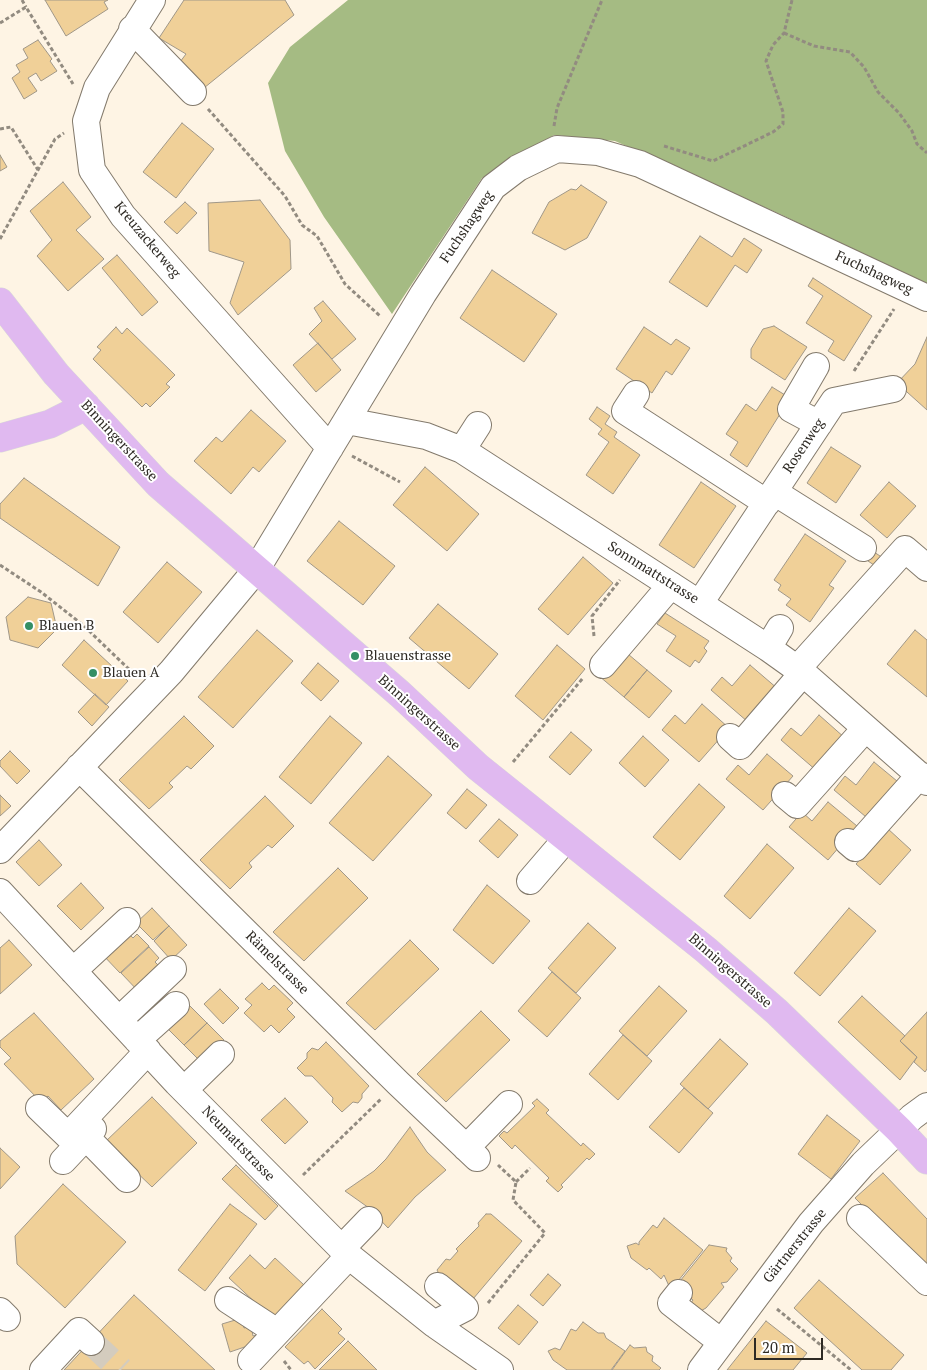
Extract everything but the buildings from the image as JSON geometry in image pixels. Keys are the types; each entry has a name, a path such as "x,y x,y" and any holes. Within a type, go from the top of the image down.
{"main road":[{"name":"Binningerstrasse","path":"0,302 56,374 158,484 400,694 478,767 706,950 777,1012 899,1130 927,1160"},
{"path":"0,438 50,424 86,406"}],"street":[{"path":"90,109 97,88 132,29 152,0"},
{"path":"132,29 198,98"},
{"name":"Kreuzackerweg","path":"90,109 92,170 123,216 330,447"},
{"name":"Fuchshagweg","path":"256,570 398,333 493,186 518,168 546,153 557,149 598,152 640,164 917,293"},
{"path":"816,366 791,409 818,424"},
{"path":"834,401 893,389"},
{"path":"636,394 625,411 770,497 863,548"},
{"name":"Rosenweg","path":"700,603 834,401"},
{"name":"Sonnmattstrasse","path":"347,421 426,436 462,450 700,603 774,638 800,671 923,778"},
{"path":"462,450 478,425"},
{"path":"730,738 740,746 800,671 904,549 927,568"},
{"path":"0,850 152,691 256,570"},
{"path":"603,664 671,585"},
{"path":"784,795 797,805 865,729"},
{"name":"Rämelstrasse","path":"79,767 471,1153"},
{"path":"848,842 855,848 923,778"},
{"path":"530,881 566,839"},
{"name":"Neumattstrasse","path":"0,892 184,1090 345,1252 434,1324 500,1370"},
{"path":"73,970 128,921"},
{"path":"119,1020 173,969"},
{"path":"63,1161 86,1137 147,1051 176,1005"},
{"path":"39,1108 68,1136 147,1051"},
{"path":"184,1090 221,1054"},
{"path":"471,1153 509,1104"},
{"name":"Gärtnerstrasse","path":"701,1370 811,1223 863,1164 927,1106"},
{"path":"86,1137 128,1178"},
{"path":"860,1218 927,1282"},
{"path":"251,1360 345,1252 369,1220"},
{"path":"434,1324 465,1308 438,1286"},
{"path":"679,1294 671,1303 721,1342"},
{"path":"228,1300 277,1332"},
{"path":"43,1370 79,1331 90,1342"}],"path":[{"path":"0,239 55,139 90,109 22,0"},
{"path":"546,153 557,108 602,0"},
{"path":"640,164 660,145 713,161 773,132 783,124 783,112 766,60 773,45 784,33 792,0"},
{"path":"0,23 26,7"},
{"path":"784,33 814,46 850,52 864,67 878,92 899,113 912,131 917,144 927,153"},
{"path":"198,98 285,196 302,225 317,236 345,284 398,333"},
{"path":"0,129 11,127 38,170"},
{"path":"834,401 917,293"},
{"path":"330,447 400,482"},
{"path":"0,565 41,592 83,625 152,691"},
{"path":"513,762 536,735"},
{"path":"285,1193 398,1083"},
{"path":"471,1153 486,1153 516,1182"},
{"path":"483,1310 545,1233 513,1200 516,1182 530,1168"},
{"path":"756,1295 801,1327 851,1370"}],"green space":[{"path":"348,0 927,0 927,286 780,214 615,141 554,135 482,178 392,314 324,217 285,151 268,83 290,47"}],"tunnel":[{"path":"91,1342 121,1370"}],"place":[{"name":"Blauen B","path":"29,626"},
{"name":"Blauenstrasse","path":"355,656"},
{"name":"Blauen A","path":"93,673"}]}
